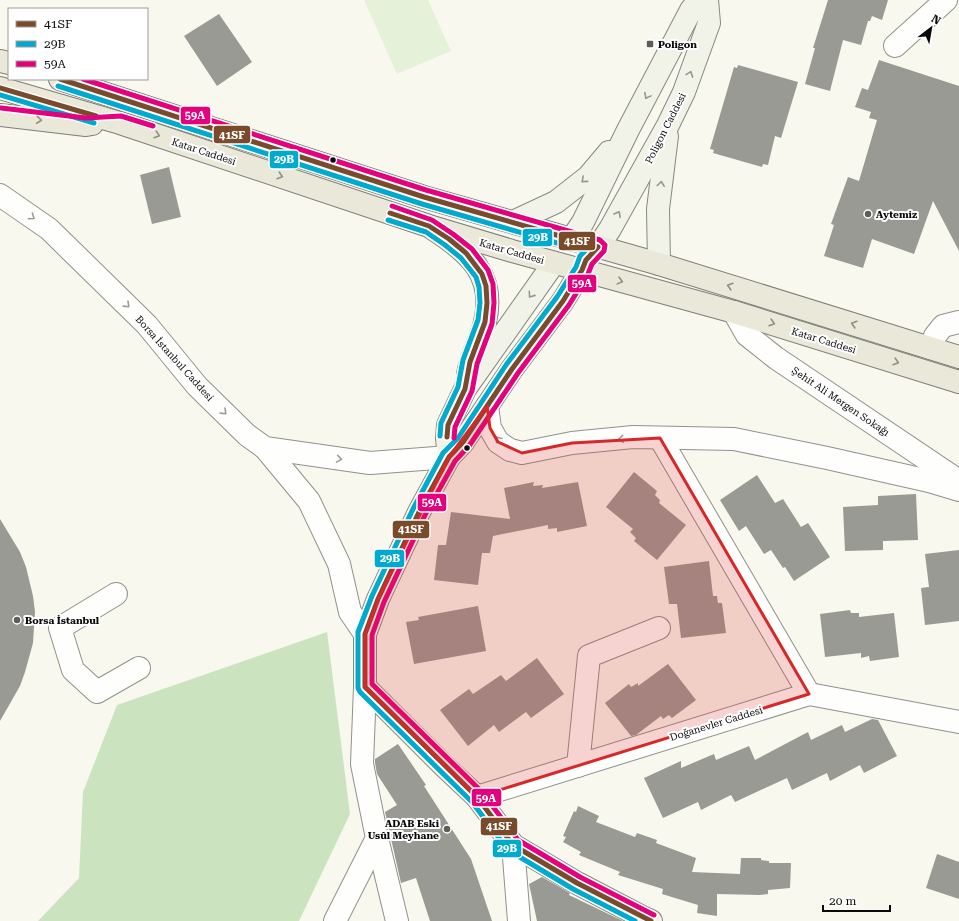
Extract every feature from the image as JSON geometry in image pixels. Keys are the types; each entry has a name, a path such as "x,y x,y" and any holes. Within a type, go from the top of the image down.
{"main road":[{"path":"63,80 424,197 658,264 959,357"},
{"name":"Katar Caddesi","path":"0,88 120,123 429,226 554,263 734,312 959,382"},
{"path":"0,115 86,125 120,123"},
{"path":"554,263 571,240"},
{"path":"582,270 586,260 598,248"},
{"path":"925,371 931,348"}],"street":[{"path":"571,240 583,222 628,130 691,10 699,0"},
{"name":"Poligon Caddesi","path":"598,248 668,125 684,92 709,23 707,0"},
{"path":"895,46 946,0"},
{"path":"658,264 658,209 668,125"},
{"path":"513,222 556,202 572,190 588,177 628,130"},
{"name":"Borsa İstanbul Caddesi","path":"0,195 49,229 147,325 197,386 247,435 265,448 370,464 449,457"},
{"path":"429,226 449,239 466,253 482,274 486,286 487,304 485,322 470,362 465,388"},
{"path":"449,457 447,439 448,425 465,388 554,263"},
{"path":"397,921 377,838 362,764 366,634 384,586 419,512 449,457 463,442 512,369 562,301 582,270"},
{"name":"Şehit Ali Mergen Sokağı","path":"734,312 747,335 776,358 959,481"},
{"path":"931,348 935,336 943,326 959,322"},
{"path":"487,406 490,428 498,442 510,450 522,454 572,443 633,437 734,439 929,481 959,490"},
{"path":"660,438 809,694"},
{"path":"265,448 309,501 339,564 350,612 366,634"},
{"path":"116,594 60,628 73,670 97,692 140,668"},
{"path":"578,766 589,656 659,628"},
{"path":"365,687 477,797 513,845 578,883 651,921"},
{"name":"Doğanevler Caddesi","path":"477,797 809,694 959,722"},
{"path":"335,921 377,838"},
{"path":"513,845 519,921"}],"highlighted area":[{"path":"487,406 490,428 498,442 522,453 572,443 660,438 809,694 477,797 365,687 365,634 378,599 449,457"}],"green space":[{"path":"364,0 428,0 451,51 397,74"},
{"path":"327,632 350,814 299,921 38,921 79,878 83,792 117,705"}],"building":[{"path":"828,0 888,0 882,20 872,16 870,21 868,21 861,45 843,40 830,91 805,84 815,48 813,48"},
{"path":"219,14 252,62 217,86 184,36"},
{"path":"879,60 959,86 959,251 933,201 914,254 872,239 863,268 824,256 834,225 831,224 848,177 859,181 877,120 869,118 871,112 855,107 862,88 868,90"},
{"path":"738,65 798,82 781,138 775,136 768,165 763,164 762,167 713,153 714,150 710,149 734,67 737,68"},
{"path":"169,167 181,217 152,224 140,175"},
{"path":"634,472 657,491 655,495 660,500 659,503 686,525 657,560 634,541 636,538 630,532 633,529 606,507"},
{"path":"757,475 775,503 783,499 801,527 808,523 830,557 794,581 771,550 764,554 746,526 739,531 720,500"},
{"path":"534,482 533,486 543,485 542,488 578,482 587,526 557,532 557,528 548,529 548,525 493,536 490,553 482,553 478,585 434,580 438,545 446,545 451,512 510,519 504,488"},
{"path":"916,494 918,540 883,541 883,550 845,551 843,507 878,505 878,496"},
{"name":"Borsa İstanbul","path":"0,519 20,552 26,567 35,612 33,643 25,672 20,686 0,721"},
{"path":"959,550 959,621 925,625 921,588 929,587 925,554"},
{"path":"709,561 713,596 717,596 718,603 722,603 726,633 681,638 677,604 669,604 664,567"},
{"path":"478,606 486,651 414,664 406,622 419,620 418,617"},
{"path":"850,610 851,613 859,613 859,617 894,613 899,657 870,661 869,656 861,658 861,653 825,657 820,614"},
{"path":"537,658 564,694 531,718 526,712 499,732 494,725 468,746 440,710 469,689 473,694 501,675 506,681"},
{"path":"668,664 696,700 672,718 669,715 663,719 661,716 636,735 631,736 605,703 629,684 631,687 638,683 638,686"},
{"path":"872,719 878,720 897,756 864,773 860,765 830,781 827,773 792,790 787,778 735,802 731,795 701,810 698,802 663,818 644,778 681,761 681,768 714,754 716,760 749,746 755,760 808,732 811,740 842,725 845,732"},
{"path":"398,744 426,785 424,786 471,859 492,921 430,921 416,878 401,883 385,812 397,805 377,774 375,763 375,759"},
{"path":"578,806 599,816 596,822 635,837 637,833 657,840 656,843 696,858 692,872 740,874 741,858 761,858 761,860 769,861 769,863 791,863 790,888 768,890 768,894 760,895 717,894 717,916 697,913 698,905 662,894 663,889 618,875 620,872 579,855 581,852 563,842 566,837 563,836 574,811 576,812"},
{"path":"937,854 959,862 959,899 926,888"},
{"path":"542,877 570,893 569,895 623,921 537,921 529,884"}],"transit line":[{"name":"41SF","path":"63,80 424,197 598,247 586,260 582,270 563,301 512,369 463,442 449,457 419,512 378,599 365,634 365,687 477,797 513,845 577,883 651,921"},
{"name":"59A","path":"86,80 426,190 600,240 605,245 604,251 592,264 588,274 569,305 518,373 469,446 455,461 425,515 384,602 372,635 372,684 482,792 518,840 580,877 654,915"},
{"name":"29B","path":"58,86 422,204 585,251 580,256 576,267 557,297 506,365 458,438 443,453 413,509 372,596 358,632 358,688 360,692 472,802 508,850 573,889 635,921"},
{"name":"41SF","path":"0,88 96,116"},
{"name":"29B","path":"0,95 94,123"},
{"name":"59A","path":"1,108 86,118 121,116 153,126"},
{"name":"59A","path":"392,206 432,220 453,234 472,249 488,270 493,284 494,303 492,324 477,364 472,391 455,427 454,438"},
{"name":"41SF","path":"390,213 429,226 449,239 466,253 482,274 486,286 487,303 485,322 470,362 465,389 448,425 447,437"},
{"name":"29B","path":"388,220 426,232 445,245 461,258 476,277 479,287 480,303 478,320 463,360 458,387 441,423 440,436"}],"place":[{"name":"Poligon","path":"650,44"},
{"name":"Aytemiz","path":"868,214"},
{"name":"Borsa İstanbul","path":"17,620"},
{"name":"ADAB Eski Usûl Meyhane","path":"447,829"}]}
